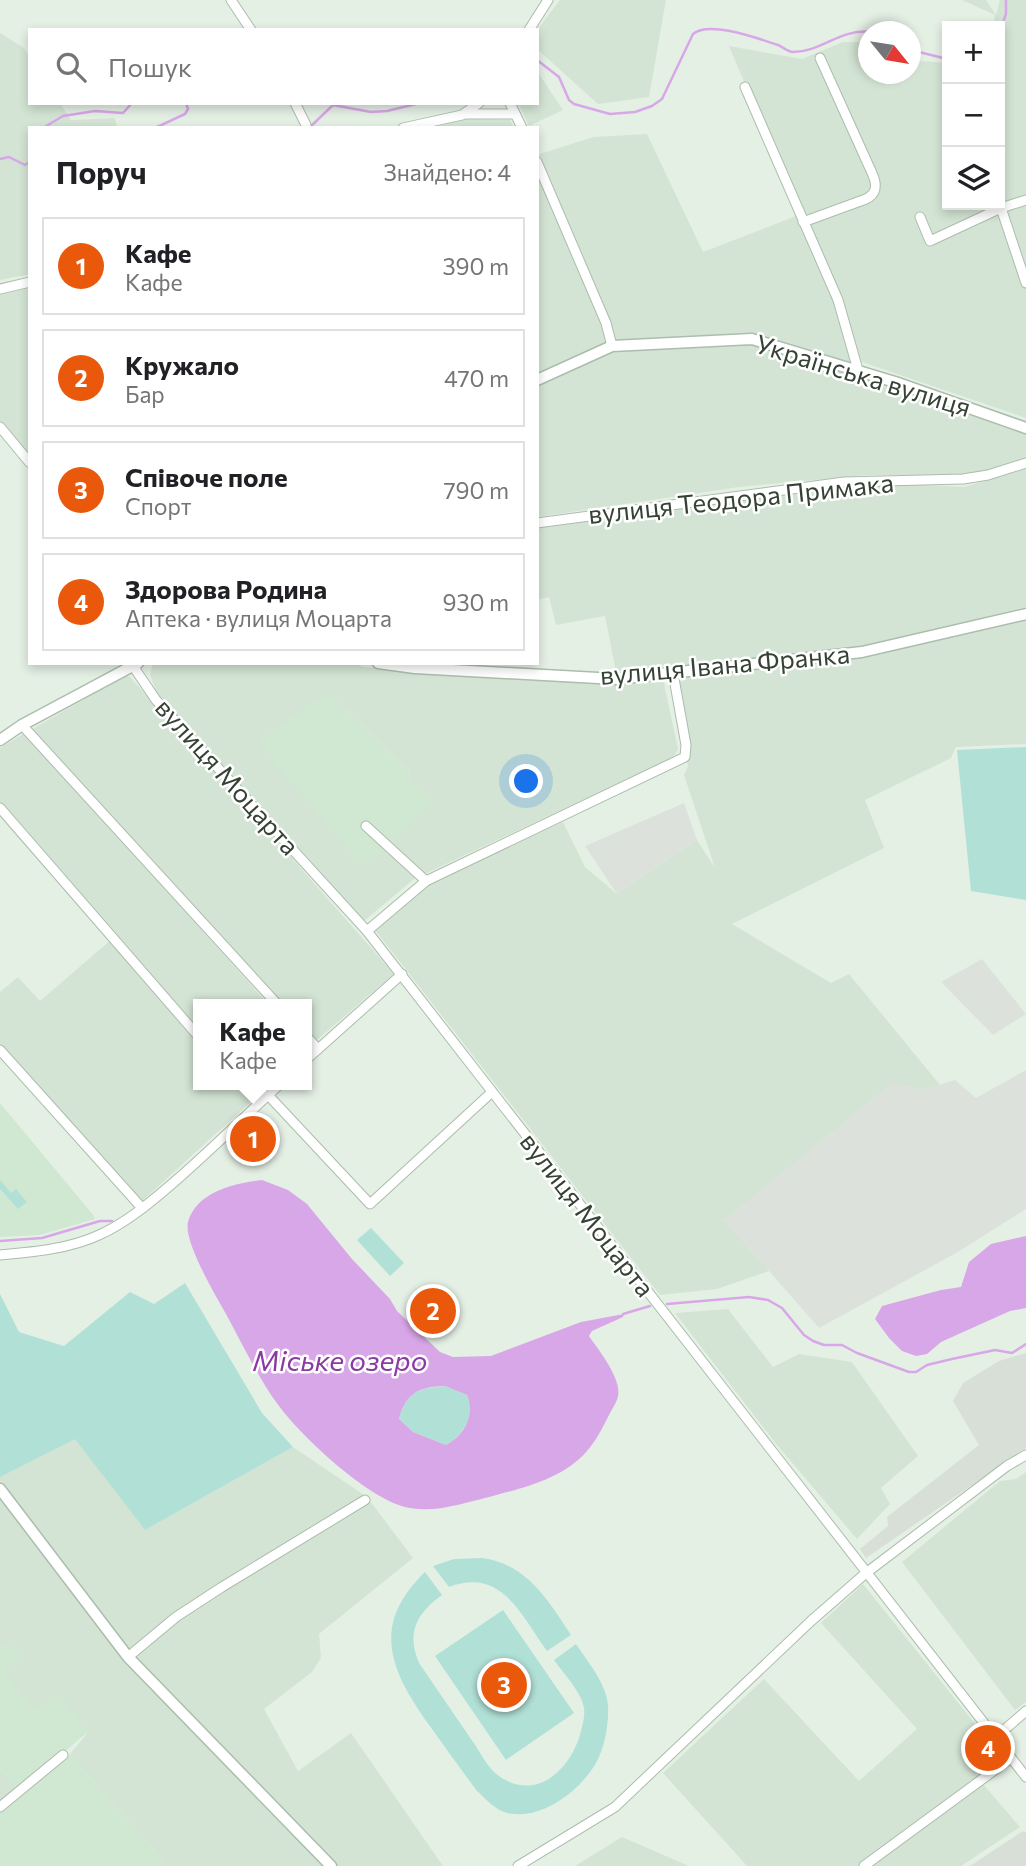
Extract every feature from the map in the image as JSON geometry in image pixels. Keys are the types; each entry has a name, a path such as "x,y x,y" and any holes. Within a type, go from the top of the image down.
{"street":[{"path":"231,0 250,28"},
{"path":"530,28 548,0"},
{"path":"803,222 866,199 876,188 874,177 820,58"},
{"path":"745,87 838,300 858,370"},
{"path":"296,105 306,125"},
{"path":"466,114 477,105"},
{"path":"511,105 521,126"},
{"path":"412,126 466,114 514,114"},
{"path":"539,167 606,323 612,346"},
{"path":"1005,206 1026,200"},
{"path":"920,217 930,241 994,210"},
{"path":"1001,210 1026,283"},
{"path":"0,289 28,282"},
{"name":"Українська вулиця","path":"539,379 612,346 752,339 858,370 1026,428"},
{"path":"0,427 28,461"},
{"name":"вулиця Теодора Примака","path":"539,523 844,482 963,480 1026,463"},
{"name":"вулиця Івана Франка","path":"393,665 609,679 862,652 1026,614"},
{"path":"0,740 135,665"},
{"name":"вулиця Моцарта","path":"135,665 153,697 367,930 1026,1777"},
{"path":"367,930 426,881 685,757 686,745 673,673"},
{"path":"22,726 272,999"},
{"path":"0,808 193,1030"},
{"path":"366,826 426,881"},
{"path":"312,1054 402,974"},
{"path":"312,1042 318,1049"},
{"path":"0,1050 142,1208"},
{"path":"0,1255 87,1240 107,1231 142,1208 231,1131 274,1090"},
{"path":"268,1095 370,1204 492,1092"},
{"path":"518,1866 615,1807 811,1621 866,1573 1007,1466 1026,1455"},
{"path":"0,1489 128,1657 331,1866"},
{"path":"128,1657 176,1617 365,1500"},
{"path":"996,1737 1026,1711"},
{"path":"0,1807 63,1755"},
{"path":"863,1866 1012,1758"}],"shaded area":[{"path":"560,0 666,0 649,97 598,104 539,51 539,28"},
{"path":"962,0 986,0 996,15 1000,0 1026,0 1026,418 862,362 729,46 802,59 843,42 858,42 858,84 921,84 921,61 942,63 942,210 1005,210 1005,21 994,21 995,15"},
{"path":"0,33 24,48 28,55 28,105 61,105 71,120 115,118 117,126 28,126 28,274 0,280"},
{"path":"539,74 563,110 529,126 519,105 539,105"},
{"path":"455,119 510,120 513,126 424,126"},
{"path":"647,134 703,252 796,216 845,325 860,375 1026,433 1026,458 990,472 965,475 867,475 739,487 539,517 539,154 593,137"},
{"path":"28,283 28,453 0,421 0,290"},
{"path":"1026,469 1026,607 867,647 653,671 616,672 605,616 556,625 549,597 539,600 539,524 824,482 964,487"},
{"path":"1026,618 1026,744 956,747 951,758 865,800 884,848 732,924 831,983 849,974 940,1085 923,1090 724,1220 769,1271 717,1289 660,1295 375,930 425,885 563,822 585,867 617,894 697,840 715,868 684,775 688,766 675,679 863,657"},
{"path":"152,665 359,665 472,677 616,683 663,679 678,749 675,755 664,762 414,879 364,921 158,696 150,675","holes":["328,693 408,769 410,779"]},
{"path":"125,676 130,677 394,974 314,1040 312,999 277,999 32,731"},
{"path":"328,693 408,769 410,779 433,803 389,846 361,865 257,741"},
{"path":"25,733 264,999 193,999 193,1090 264,1090 141,1202 0,1045 0,992 18,977 40,1001 113,938 0,802 0,748"},
{"path":"1026,747 1026,900 971,891 957,750"},
{"path":"684,803 697,840 617,894 585,846"},
{"path":"982,959 1026,1014 993,1035 941,982"},
{"path":"1026,1070 1026,1209 958,1252 819,1328 724,1220 892,1083 923,1090 955,1080 976,1098"},
{"path":"0,1103 95,1219 40,1235 0,1237"},
{"path":"0,1180 11,1193 16,1189 27,1202 18,1209 0,1189"},
{"path":"371,1228 404,1263 390,1276 357,1240"},
{"path":"185,1283 262,1413 293,1447 145,1530 75,1439 0,1477 0,1294 19,1332 64,1346 130,1292 154,1304"},
{"path":"728,1309 773,1367 799,1354 852,1362 918,1456 881,1488 890,1504 857,1539 777,1445 675,1313"},
{"path":"1026,1353 1026,1448 866,1558 860,1549 888,1526 887,1517 979,1445 953,1401 963,1383 999,1361"},
{"path":"445,1386 467,1395 470,1410 463,1430 446,1445 413,1432 399,1419 405,1403 415,1393"},
{"path":"75,1438 145,1530 293,1447 367,1497 413,1558 319,1634 321,1658 312,1672 264,1709 298,1771 351,1733 443,1866 156,1866 163,1860 70,1754 89,1731 36,1711 3,1673 10,1643 0,1649 0,1473"},
{"path":"1026,1472 1026,1702 1015,1710 902,1562 1000,1481 1016,1479"},
{"path":"482,1558 512,1568 524,1576 545,1597 571,1635 547,1651 519,1610 496,1589 483,1584 467,1583 449,1587 433,1566 454,1559"},
{"path":"425,1572 442,1595 426,1609 416,1624 415,1652 419,1663 488,1765 499,1776 527,1786 551,1778 561,1769 576,1745 583,1725 584,1711 578,1693 554,1660 576,1644 596,1673 608,1705 604,1743 589,1774 558,1802 546,1808 520,1814 503,1812 495,1807 477,1791 406,1689 392,1651 392,1631 396,1612 407,1592"},
{"path":"863,1584 1008,1765 984,1785 1020,1827 961,1866 747,1866 663,1773 764,1679 859,1781 917,1729 821,1623"},
{"path":"503,1610 574,1713 506,1760 435,1656"},
{"path":"10,1642 22,1658 3,1673 36,1710 56,1694 89,1731 18,1791 0,1768 0,1649"},
{"path":"70,1754 163,1860 156,1866 0,1866 0,1812"},
{"path":"0,1768 18,1791 0,1805"},
{"path":"1023,1831 1026,1833 1026,1866 970,1866"},
{"path":"622,1837 689,1866 575,1866"}],"water":[{"name":"Міське озеро","path":"262,1180 288,1190 307,1204 352,1259 390,1299 397,1311 440,1352 453,1357 491,1356 581,1322 624,1314 623,1317 592,1331 589,1336 608,1364 618,1389 616,1403 590,1447 567,1468 544,1480 506,1493 442,1508 410,1508 394,1503 357,1481 304,1434 272,1396 208,1282 190,1242 188,1222 199,1203 218,1191","holes":["445,1386 467,1395 470,1410 467,1424 458,1436 446,1445 413,1432 399,1419 410,1397 421,1390"]},
{"path":"1026,1236 1026,1308 1010,1311 941,1342 927,1354 916,1356 902,1351 875,1319 882,1306 961,1287 969,1262 991,1244"}],"waterway":[{"path":"1004,21 1006,0"},
{"path":"539,62 559,77 569,100 574,104 610,114 635,112 662,99 693,34 700,30 722,30 747,35 793,52 858,32"},
{"path":"921,52 942,58"},
{"path":"46,126 63,116 95,111 123,113 130,105"},
{"path":"159,126 185,114 187,105"},
{"path":"311,126 333,105"},
{"path":"333,105 371,112 412,105"},
{"path":"0,159 9,157 25,165 28,163"},
{"path":"0,1241 42,1238 100,1221 112,1221"},
{"path":"667,1304 749,1297 768,1300 782,1308 804,1335 813,1341 824,1345 842,1345 909,1372 916,1372 927,1365 995,1350 1012,1353 1026,1344"},
{"path":"623,1314 650,1306"}],"place":[{"name":"Кафе","path":"253,1139"},
{"name":"Кружало","path":"433,1311"},
{"name":"Співоче поле","path":"504,1685"},
{"name":"Здорова Родина","path":"988,1748"}]}
